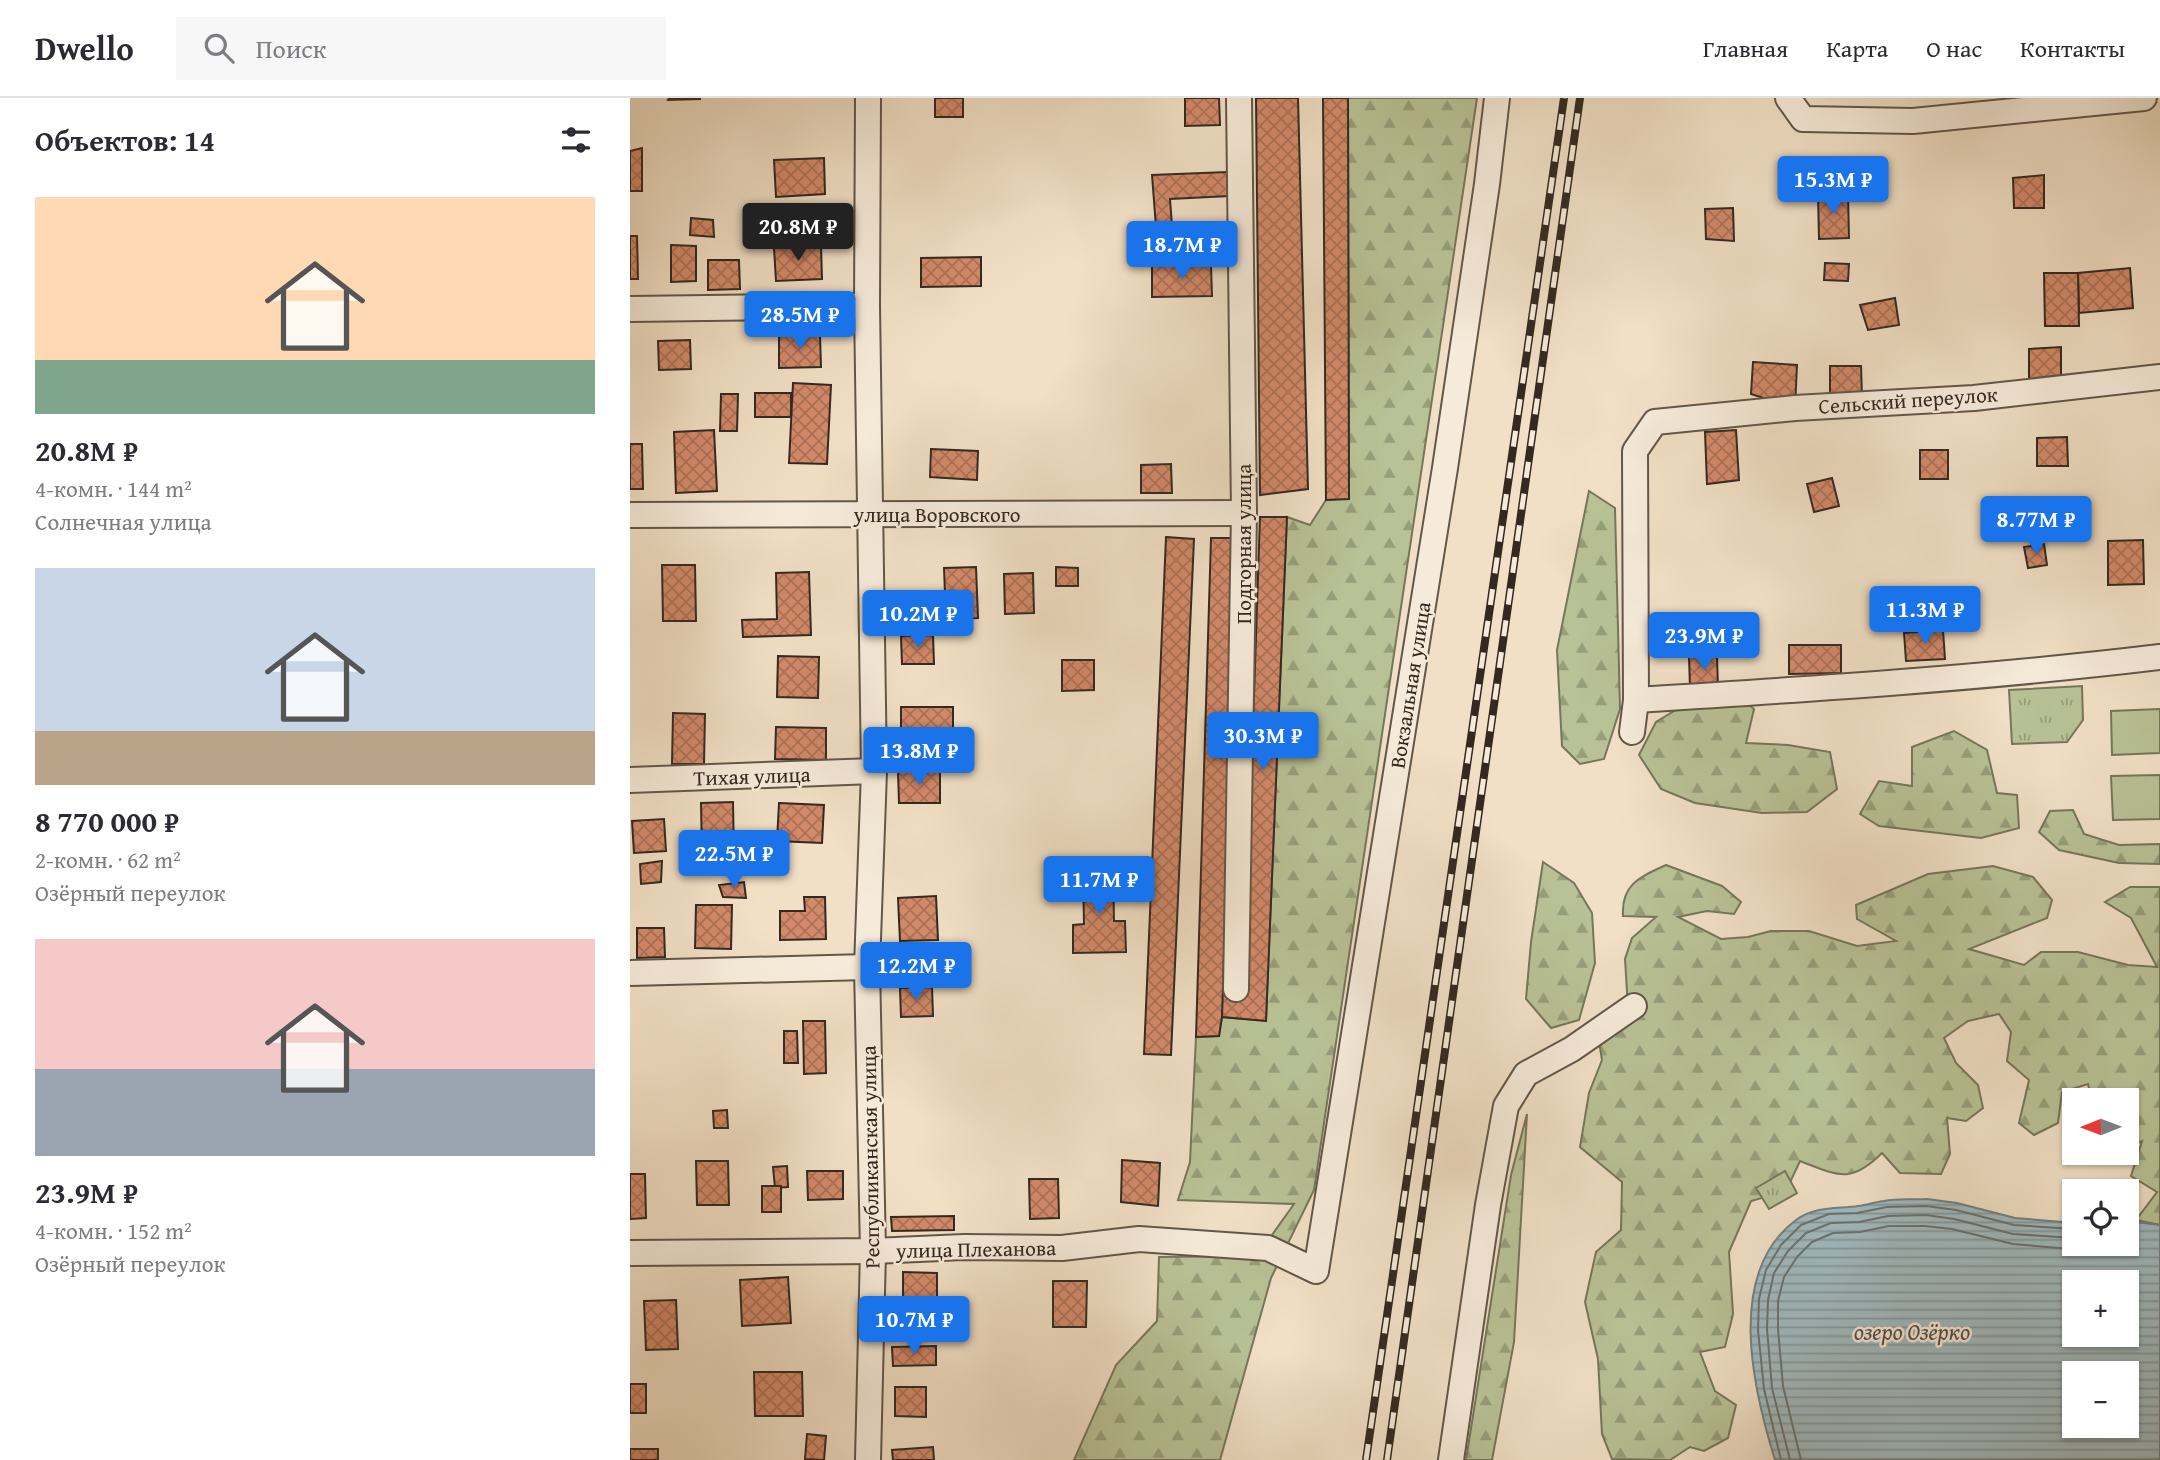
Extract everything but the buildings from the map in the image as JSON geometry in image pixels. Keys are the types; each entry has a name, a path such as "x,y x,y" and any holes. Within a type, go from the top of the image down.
{"street":[{"name":"Республиканская улица","path":"868,98 867,306 874,771 867,967 873,1251 868,1460"},
{"name":"Подгорная улица","path":"1236,989 1244,513 1239,98"},
{"name":"Вокзальная улица","path":"1317,1271 1445,468 1497,98"},
{"path":"1788,98 1803,119 1913,121 2144,98"},
{"path":"630,309 867,306"},
{"name":"Сельский переулок","path":"1636,700 1634,451 1655,422 1795,408 1974,398 2160,377"},
{"name":"улица Воровского","path":"630,515 1244,513"},
{"path":"1632,732 1636,700 1839,687 2160,657"},
{"name":"Тихая улица","path":"630,780 874,771"},
{"path":"630,973 867,967"},
{"path":"1451,1460 1486,1219 1506,1106 1526,1074 1572,1049 1634,1006"},
{"name":"улица Плеханова","path":"630,1253 873,1251 964,1247 1062,1248 1139,1239 1268,1248 1317,1271"}],"green space":[{"path":"1348,98 1477,98 1314,1190 1271,1278 1220,1460 1074,1460 1116,1365 1157,1321 1159,1257 1257,1256 1294,1204 1178,1200 1190,1162 1196,1037 1219,1036 1222,1017 1266,1021 1287,517 1310,525 1326,500 1349,498"},
{"path":"1589,491 1615,508 1620,709 1604,759 1580,764 1562,746 1557,650"},
{"path":"2082,686 2083,720 2067,742 2012,744 2009,690"},
{"path":"1735,693 1754,709 1746,743 1788,745 1830,752 1837,789 1807,812 1762,813 1695,803 1661,789 1639,755 1656,722 1689,702"},
{"path":"2160,709 2160,753 2112,755 2111,711"},
{"path":"1954,731 1987,750 1997,793 2017,795 2019,828 1981,838 1879,826 1860,814 1879,781 1912,786 1912,747"},
{"path":"2160,775 2160,819 2113,820 2111,776"},
{"path":"2073,810 2084,834 2119,845 2160,844 2160,864 2119,863 2059,850 2039,832 2050,811"},
{"path":"1543,862 1574,883 1592,913 1595,963 1579,1020 1551,1028 1526,999"},
{"path":"1666,865 1722,886 1741,902 1734,914 1707,911 1678,917 1721,939 1748,937 1771,931 1809,931 1857,946 1896,941 1857,919 1856,905 1928,874 1993,866 2033,877 2052,900 2047,918 1969,949 2024,965 2041,952 2078,952 2128,965 2157,967 2131,918 2105,902 2130,887 2160,887 2160,1225 2139,1221 2139,1216 2157,1192 2131,1176 2134,1166 2139,1165 2142,1141 2139,1142 2139,1088 2089,1088 2088,1084 2062,1088 2058,1123 2034,1135 2019,1123 2029,1080 2007,1061 2011,1032 1999,1014 1968,1021 1944,1038 1956,1063 1978,1085 1983,1108 1966,1121 1947,1118 1950,1154 1941,1174 1900,1173 1882,1153 1861,1170 1843,1174 1800,1161 1786,1191 1751,1201 1729,1252 1733,1314 1725,1347 1700,1352 1715,1391 1736,1405 1728,1438 1704,1451 1690,1447 1670,1460 1612,1459 1602,1434 1598,1359 1585,1302 1596,1252 1621,1230 1622,1182 1580,1147 1589,1093 1602,1060 1599,1042 1628,1008 1625,959 1632,938 1656,917 1623,916 1625,896 1629,889 1648,874"},
{"path":"1527,1114 1514,1342 1492,1460 1466,1460 1511,1175"},
{"path":"1785,1171 1797,1193 1769,1209 1756,1188"}],"water":[{"name":"озеро Озёрко","path":"1927,1199 1957,1203 2015,1218 2062,1222 2062,1256 2139,1256 2139,1223 2160,1225 2160,1460 1775,1460 1753,1367 1752,1301 1760,1270 1774,1243 1803,1216 1826,1209 1889,1200"}],"railway":[{"path":"1366,1460 1564,98"},
{"path":"1387,1460 1580,98"}]}
